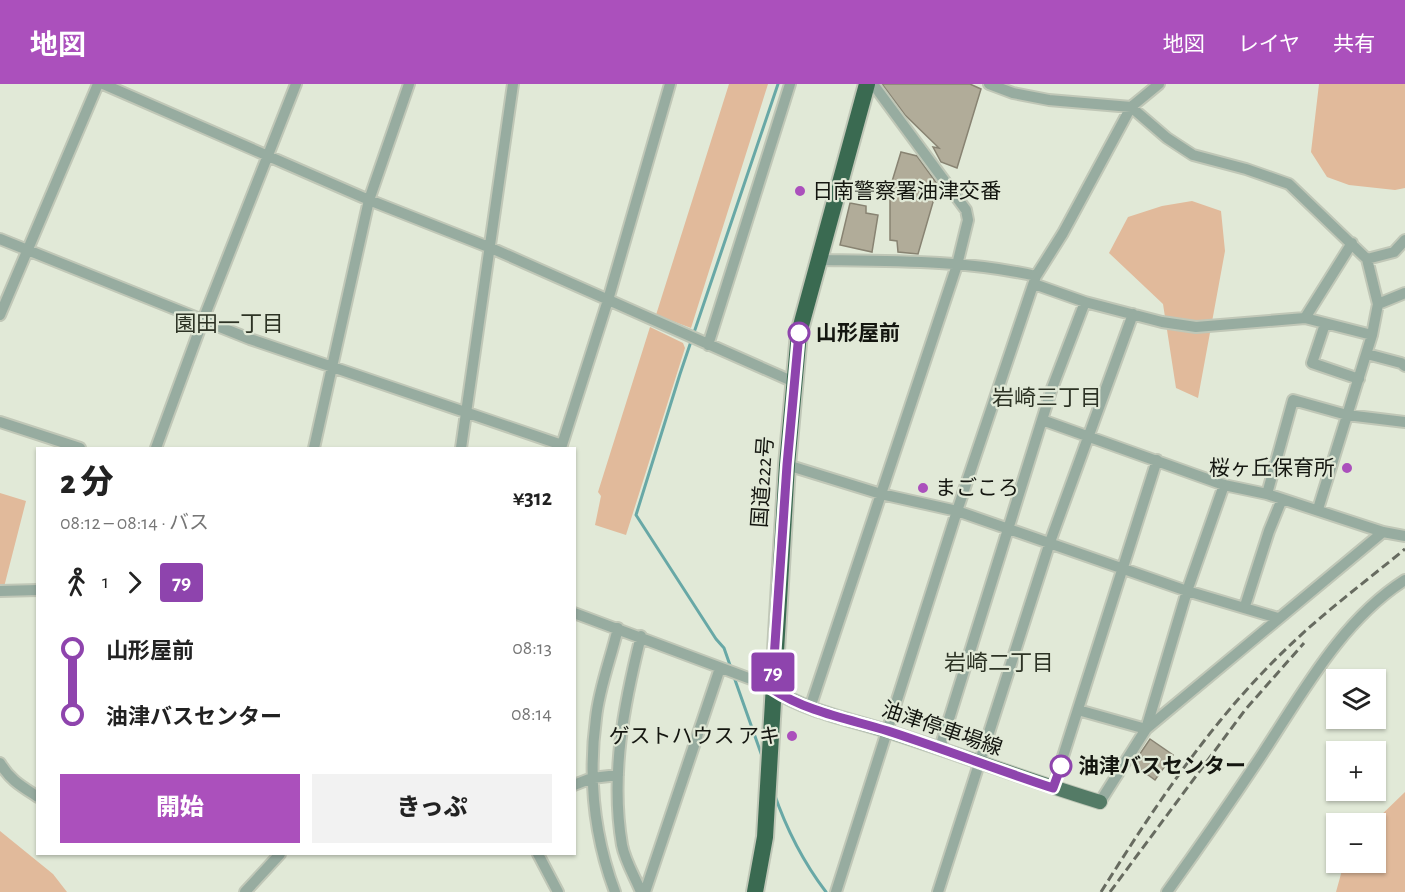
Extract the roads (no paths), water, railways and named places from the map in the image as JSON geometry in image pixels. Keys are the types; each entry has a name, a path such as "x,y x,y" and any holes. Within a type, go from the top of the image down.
{"highway":[{"name":"国道222号","path":"755,892 765,837 787,465 799,333 867,84"}],"main road":[{"name":"油津停車場線","path":"772,689 794,704 887,731 940,748 979,764 1100,802"}],"street":[{"path":"0,315 100,84 369,200 491,248 668,329 794,382"},
{"path":"156,447 203,320 296,84"},
{"path":"314,447 369,200 409,84"},
{"path":"461,447 513,84"},
{"path":"0,239 203,320 561,447 608,300 670,84"},
{"path":"704,343 790,84"},
{"path":"810,708 957,265 968,220 966,210 873,84"},
{"path":"989,84 1013,93 1049,100 1131,107 1167,138 1192,155 1246,168 1289,184 1367,259 1378,304 1372,335 1318,509"},
{"path":"836,892 957,511 1035,280 1064,233 1131,107 1159,84"},
{"path":"1367,259 1394,252 1405,240"},
{"path":"1305,318 1352,243"},
{"path":"818,260 1007,269 1084,302 1196,327 1305,318 1372,335"},
{"path":"1378,304 1405,293"},
{"path":"940,748 1042,420 1084,302"},
{"path":"938,892 1050,543 1133,314"},
{"path":"1325,324 1312,363 1359,379"},
{"path":"1367,354 1405,366"},
{"path":"1267,494 1293,400 1347,415 1405,422"},
{"path":"1042,420 1224,485 1267,494 1383,532 1405,536"},
{"path":"0,422 77,447"},
{"path":"1053,788 1157,460"},
{"path":"787,465 881,494 957,511 1187,591 1245,606 1278,618"},
{"path":"1100,802 1146,729 1187,591 1224,485"},
{"path":"1245,606 1282,499"},
{"path":"1146,729 1383,532"},
{"path":"1167,892 1212,830 1314,674 1354,624 1400,589 1405,580"},
{"path":"0,591 36,590"},
{"path":"576,614 759,681 772,689"},
{"path":"615,892 598,834 592,778 596,717 618,628"},
{"path":"641,636 622,723 618,775 622,846 643,892"},
{"path":"643,892 720,668"},
{"path":"1078,710 1146,729"},
{"path":"0,763 14,782 36,796"},
{"path":"576,784 592,778 618,775"},
{"path":"245,892 279,855"},
{"path":"539,855 558,892"}],"waterway":[{"path":"731,668 724,648 636,515 680,374 778,84"},
{"path":"734,677 763,759"},
{"path":"774,793 796,845 826,892"}],"railway":[{"path":"1101,892 1164,796 1233,705 1300,636 1405,549"},
{"path":"1110,892 1245,710 1304,643"}],"place":[{"name":"日南警察署油津交番","path":"800,191"},
{"name":"山形屋前","path":"799,333"},
{"name":"桜ヶ丘保育所","path":"1347,468"},
{"name":"まごころ","path":"923,488"},
{"name":"ゲストハウス アキ","path":"792,736"},
{"name":"油津バスセンター","path":"1061,766"}],"district":[{"name":"園田一丁目","path":"229,324"},
{"name":"岩崎三丁目","path":"1047,398"},
{"name":"岩崎二丁目","path":"999,663"}]}
